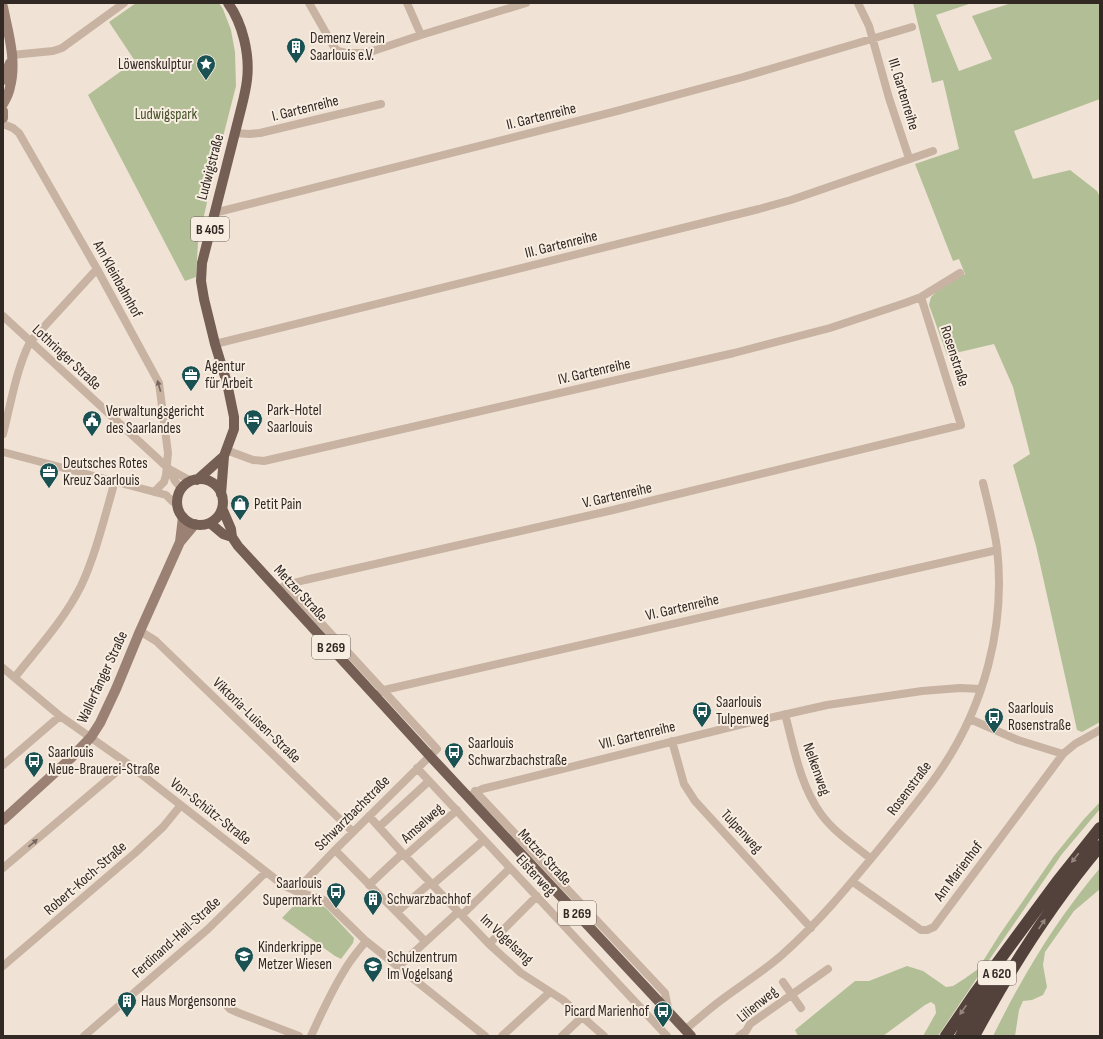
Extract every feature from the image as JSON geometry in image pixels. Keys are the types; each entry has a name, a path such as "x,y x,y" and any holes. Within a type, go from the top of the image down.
{"highway":[{"name":"A 620","path":"961,1036 1006,957 1036,911 1066,870 1100,828"},
{"name":"A 620","path":"974,1036 1020,956 1067,889 1100,846"},
{"path":"946,1036 976,992 1036,911"},
{"path":"983,1036 1020,956"}],"main road":[{"name":"Ludwigstraße","path":"221,494 225,453 234,429 234,417 227,383 215,344 201,281 202,262 247,80 247,63 239,23 228,3"},
{"path":"3,7 12,55 12,76 10,87 3,104"},
{"path":"3,80 12,55"},
{"path":"3,112 3,118"},
{"name":"Ludwigstraße","path":"194,480 206,472 225,453"},
{"path":"194,480 206,480 211,482 219,489 221,494 222,508 216,518 210,523 202,525 188,522 182,517 178,509 177,504 180,490 194,480"},
{"name":"Metzer Straße","path":"222,508 231,529 232,537 238,546 282,587 379,692 430,756 472,794 688,1033"},
{"name":"Wallerfanger Straße","path":"180,542 182,517"},
{"name":"Metzer Straße","path":"210,523 223,534 232,537"},
{"name":"Wallerfanger Straße","path":"3,820 71,758 91,737 116,689 180,542 195,524"}],"street":[{"path":"12,55 53,51 62,48 124,3"},
{"path":"309,3 322,28 338,51 353,54 376,50 422,34 526,3"},
{"path":"407,3 422,34"},
{"path":"858,3 873,38"},
{"name":"II. Gartenreihe","path":"214,213 617,111 743,77 912,27"},
{"name":"III. Gartenreihe","path":"873,38 889,98 909,158"},
{"name":"I. Gartenreihe","path":"234,133 260,133 381,104"},
{"name":"Am Kleinbahnhof","path":"3,124 13,128 19,133 97,269 159,383 168,453 167,467"},
{"name":"III. Gartenreihe","path":"215,344 758,209 791,200 909,158 933,151"},
{"path":"3,434 21,365 30,342 97,269"},
{"name":"IV. Gartenreihe","path":"225,453 253,460 264,461 734,353 830,328 883,312 921,297 960,273"},
{"name":"Rosenstraße","path":"921,297 961,425"},
{"name":"Lothringer Straße","path":"3,316 167,467 194,480"},
{"name":"V. Gartenreihe","path":"282,587 659,500 961,425"},
{"path":"3,452 154,492 166,496 177,504"},
{"path":"154,492 164,482 167,467"},
{"name":"Lothringer Straße","path":"167,467 180,490"},
{"path":"15,677 57,624 81,586 89,566 115,481"},
{"name":"Rosenstraße","path":"688,1033 713,1006 766,968 826,914 915,805 940,771 970,719 981,689 995,632 998,597 997,550 993,524 983,483"},
{"path":"166,496 180,490"},
{"name":"VI. Gartenreihe","path":"379,692 997,550"},
{"name":"Viktoria-Luisen-Straße","path":"140,631 156,641 353,832"},
{"name":"Von-Schütz-Straße","path":"3,668 60,716 127,763 283,885 324,900 366,940 485,1036"},
{"name":"VII. Gartenreihe","path":"472,794 482,789 672,741 832,704 884,696 960,688 981,689"},
{"name":"Nelkenweg","path":"785,714 800,770 807,790 814,802 831,825 871,859"},
{"path":"3,765 60,716"},
{"path":"970,719 1018,740 1063,754"},
{"name":"Am Marienhof","path":"853,882 921,930 927,930 934,927 1063,754 1075,744 1100,730"},
{"name":"Tulpenweg","path":"672,741 684,784 695,801 811,928"},
{"name":"Schwarzbachstraße","path":"296,891 334,850 430,756"},
{"path":"3,868 127,763"},
{"name":"Elsterweg","path":"417,768 667,1036"},
{"name":"Schwarzbachstraße","path":"379,827 430,781"},
{"name":"Robert-Koch-Straße","path":"3,966 135,853 163,827 181,805"},
{"name":"Amselweg","path":"369,884 457,810"},
{"name":"Im Vogelsang","path":"369,816 431,884 489,944 521,973 582,1016 604,1036"},
{"path":"397,912 484,840"},
{"path":"334,850 425,941"},
{"path":"398,967 425,941 460,913 510,868"},
{"name":"Ferdinand-Heil-Straße","path":"84,1036 208,929 266,872"},
{"path":"489,944 537,896"},
{"path":"311,1036 341,975 366,940"},
{"name":"Lilienweg","path":"739,1036 746,1031 750,1024 828,970"},
{"name":"Lilienweg","path":"783,982 801,1008"},
{"path":"502,1036 550,992"},
{"path":"222,1001 230,1009 299,1036"},
{"path":"562,1036 582,1016"}],"green space":[{"name":"Ludwigspark","path":"136,3 219,3 223,9 231,30 235,52 236,86 211,184 198,243 196,277 185,281 88,95 135,61 109,22"},
{"path":"913,3 972,3 936,15 959,71 992,59 972,16 1011,3 1100,3 1100,99 1014,131 1033,179 1070,170 1097,191 1100,197 1100,722 1082,732 1077,730 1036,546 1013,465 1030,454 1013,387 994,344 947,355 929,305 931,297 936,292 965,274 959,259 953,261 915,164 959,149 943,80 932,83"},
{"path":"1100,802 1100,809 1062,854 938,1036 923,1036 936,1013 935,1005 931,1002 883,1036 798,1036 795,1030 855,981 869,981 907,966 923,971 946,987 953,986 978,969 1000,934 1054,856"},
{"path":"1100,868 1100,889 1074,911 1045,952 1043,965 1047,987 1043,995 1032,1000 1023,1001 1019,1010 1015,1036 993,1036 1016,991 1041,949 1069,908"},
{"path":"300,899 317,902 326,908 354,938 353,943 341,959 282,918"}],"place":[{"name":"Demenz Verein Saarlouis e.V.","path":"296,64"},
{"name":"Löwenskulptur","path":"206,81"},
{"name":"Agentur für Arbeit","path":"191,392"},
{"name":"Park-Hotel Saarlouis","path":"253,436"},
{"name":"Verwaltungsgericht des Saarlandes","path":"92,437"},
{"name":"Deutsches Rotes Kreuz Saarlouis","path":"49,489"},
{"name":"Petit Pain","path":"240,521"},
{"name":"Saarlouis Tulpenweg","path":"702,728"},
{"name":"Saarlouis Rosenstraße","path":"994,734"},
{"name":"Saarlouis Schwarzbachstraße","path":"454,769"},
{"name":"Saarlouis Neue-Brauerei-Straße","path":"34,778"},
{"name":"Saarlouis Supermarkt","path":"336,909"},
{"name":"Schwarzbachhof","path":"373,916"},
{"name":"Kinderkrippe Metzer Wiesen","path":"244,973"},
{"name":"Schulzentrum Im Vogelsang","path":"373,983"},
{"name":"Haus Morgensonne","path":"127,1018"},
{"name":"Picard Marienhof","path":"663,1028"}]}
